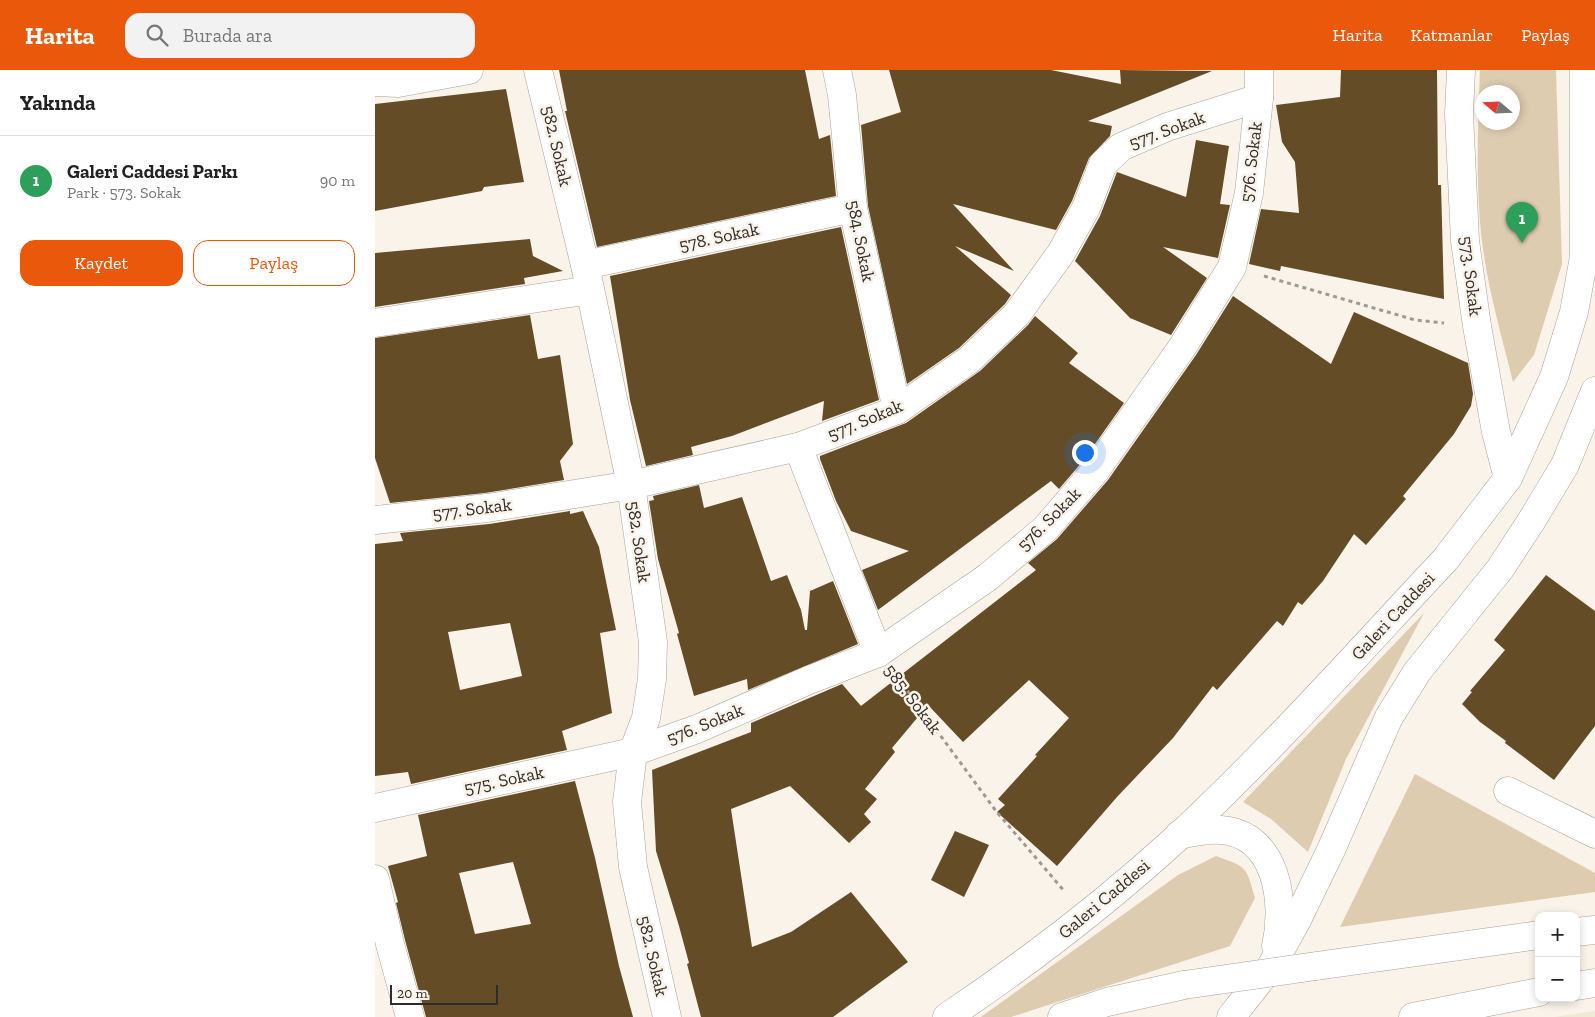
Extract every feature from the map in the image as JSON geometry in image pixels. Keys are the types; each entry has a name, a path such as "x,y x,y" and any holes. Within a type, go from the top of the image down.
{"street":[{"path":"375,82 398,83 469,70"},
{"name":"582. Sokak","path":"538,70 588,278 631,485 653,642 652,679 646,718 633,752 627,802 633,866 667,1017"},
{"name":"584. Sokak","path":"837,70 843,95 853,208 897,410"},
{"name":"576. Sokak","path":"633,752 697,729 809,680 879,654 988,577 1045,528 1095,471 1183,346 1232,267 1249,193 1259,98 1259,70"},
{"name":"573. Sokak","path":"1461,70 1459,114 1465,241 1477,326 1496,432 1508,478"},
{"name":"Galeri Caddesi","path":"947,1017 1086,917 1179,836 1276,740 1429,578 1508,478 1554,377 1574,312 1584,257 1584,70"},
{"name":"577. Sokak","path":"375,520 487,508 631,485 798,448 897,410 969,360 1017,314 1061,253 1085,208 1103,164 1121,147 1167,127 1259,98"},
{"name":"578. Sokak","path":"375,323 588,278 853,208"},
{"path":"1231,1017 1272,964 1296,922 1331,850 1389,717 1417,672 1500,569 1532,520 1565,465 1595,391"},
{"name":"585. Sokak","path":"798,448 879,654"},
{"name":"575. Sokak","path":"375,808 633,752"},
{"path":"1508,791 1595,834"},
{"path":"1179,836 1201,830 1222,830 1246,837 1260,850 1273,871 1281,910 1272,964"},
{"path":"375,879 410,1017"},
{"path":"1580,932 1595,930"},
{"path":"1062,1017 1107,1002 1184,985 1535,936"},
{"path":"1580,985 1595,983"},
{"path":"1413,1017 1535,993"}],"path":[{"path":"1232,267 1415,320 1477,326"},
{"name":"585. Sokak","path":"879,654 996,811 1086,917"}],"shaded area":[{"path":"1480,70 1556,70 1562,264 1534,355 1513,382 1493,302 1482,242 1478,184 1478,146 1478,130 1520,130 1520,85 1480,85"},
{"path":"1424,613 1346,759 1308,852 1271,819 1243,802"},
{"path":"1415,774 1595,873 1595,892 1340,927"},
{"path":"1216,856 1244,869 1255,898 1230,946 1011,1017 981,1017 1178,875"},
{"path":"1595,1011 1595,1017 1554,1017"}],"building":[{"path":"559,70 805,70 819,139 830,135 836,196 597,247 565,111 567,111"},
{"path":"889,70 1051,70 1121,84 1120,70 1212,71 1088,121 1112,126 1110,136 1089,158 1072,201 1056,230 953,204 1014,271 955,246 1011,295 1005,304 959,348 907,384 868,206 861,125 901,112"},
{"path":"1341,70 1437,70 1438,185 1441,185 1444,299 1281,266 1280,271 1249,264 1261,209 1299,213 1295,162 1282,142 1276,105 1340,97"},
{"path":"506,89 524,182 484,187 482,191 375,211 375,104"},
{"path":"1196,140 1229,146 1220,204 1230,205 1218,258 1163,247 1207,278 1171,335 1130,318 1075,261 1100,216 1117,172 1186,197"},
{"path":"841,227 879,400 822,421 824,401 732,436 691,447 693,455 646,466 630,400 610,276"},
{"path":"530,239 533,256 563,271 524,278 525,284 375,307 375,253"},
{"path":"1233,296 1331,364 1354,312 1468,363 1473,394 1471,406 1454,434 1403,496 1406,499 1366,545 1354,534 1323,581 1302,605 1298,602 1283,626 1277,621 1217,690 1213,686 1173,738 1117,797 1057,866 997,812 1005,805 998,799 1069,718 1029,680 963,742 928,705 892,748 895,752 865,789 877,799 864,814 871,822 849,843 790,786 731,809 752,947 791,932 851,892 908,962 833,1017 701,1017 679,926 656,851 652,770 751,732 751,723 842,684 861,706 1036,570 1028,563 1057,539 1108,480 1196,355"},
{"path":"530,315 538,359 560,355 573,444 560,461 564,480 485,493 390,503 375,458 375,338"},
{"path":"1035,316 1078,353 1069,363 1124,403 1083,461 1059,489 1051,481 878,610 862,570 909,551 851,531 836,501 820,456 906,423 980,371"},
{"path":"699,485 704,508 742,497 771,581 787,575 801,610 805,630 807,630 810,591 833,581 858,644 748,690 747,679 694,696 677,634 679,633 658,559 649,501 654,500 653,496"},
{"path":"570,511 570,514 583,511 599,547 616,630 600,633 612,713 562,731 567,750 411,784 408,772 375,776 375,544 403,541 400,533 489,524","holes":["510,623 522,676 460,690 448,632"]},
{"path":"1546,575 1595,611 1595,726 1554,780 1505,743 1506,741 1480,722 1462,704 1472,692 1470,691 1505,650 1494,640"},
{"path":"575,781 633,1017 426,1017 405,940 396,903 398,902 388,866 427,856 418,815","holes":["513,862 531,924 475,934 459,873"]},
{"path":"955,831 989,845 964,897 931,880"}],"place":[{"name":"Galeri Caddesi Parkı","path":"1522,243"}]}
